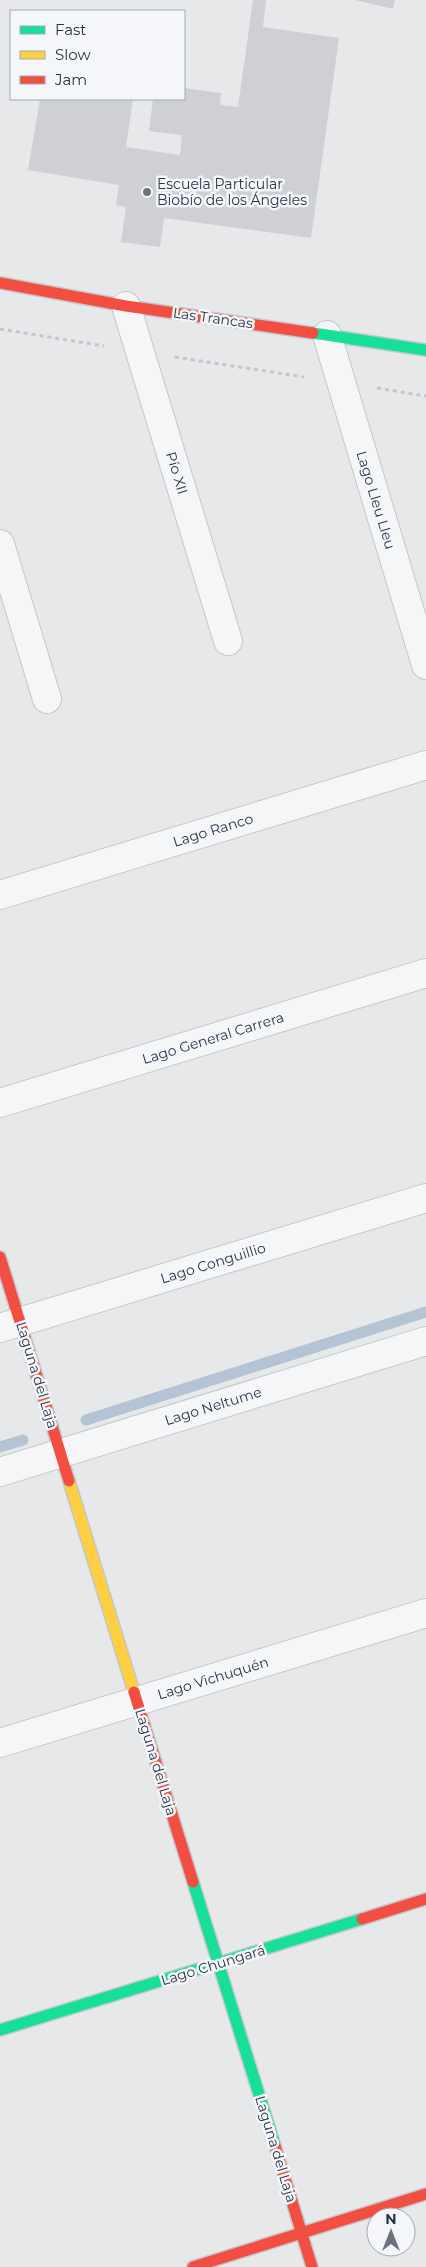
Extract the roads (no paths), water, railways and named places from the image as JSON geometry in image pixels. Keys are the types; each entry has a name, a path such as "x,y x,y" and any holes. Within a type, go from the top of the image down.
{"street":[{"name":"Las Trancas","path":"0,283 126,306 426,350"},
{"name":"Pío XII","path":"126,306 228,641"},
{"name":"Lago Lleu Lleu","path":"326,335 426,665"},
{"path":"0,544 47,699"},
{"name":"Lago Ranco","path":"0,895 426,765"},
{"name":"Lago General Carrera","path":"0,1103 426,972"},
{"name":"Lago Conguillio","path":"10,1325 426,1198"},
{"name":"Laguna del Laja","path":"0,1257 10,1325 61,1453 312,2267"},
{"name":"Lago Neltume","path":"0,1472 426,1341"},
{"name":"Lago Vichuquén","path":"0,1743 426,1612"},
{"name":"Lago Chungará","path":"0,2030 426,1899"},
{"path":"193,2267 426,2194"}],"waterway":[{"path":"86,1420 426,1312"},
{"path":"0,1447 23,1440"}],"place":[{"name":"Escuela Particular Biobío de los Ángeles","path":"147,192"}]}
